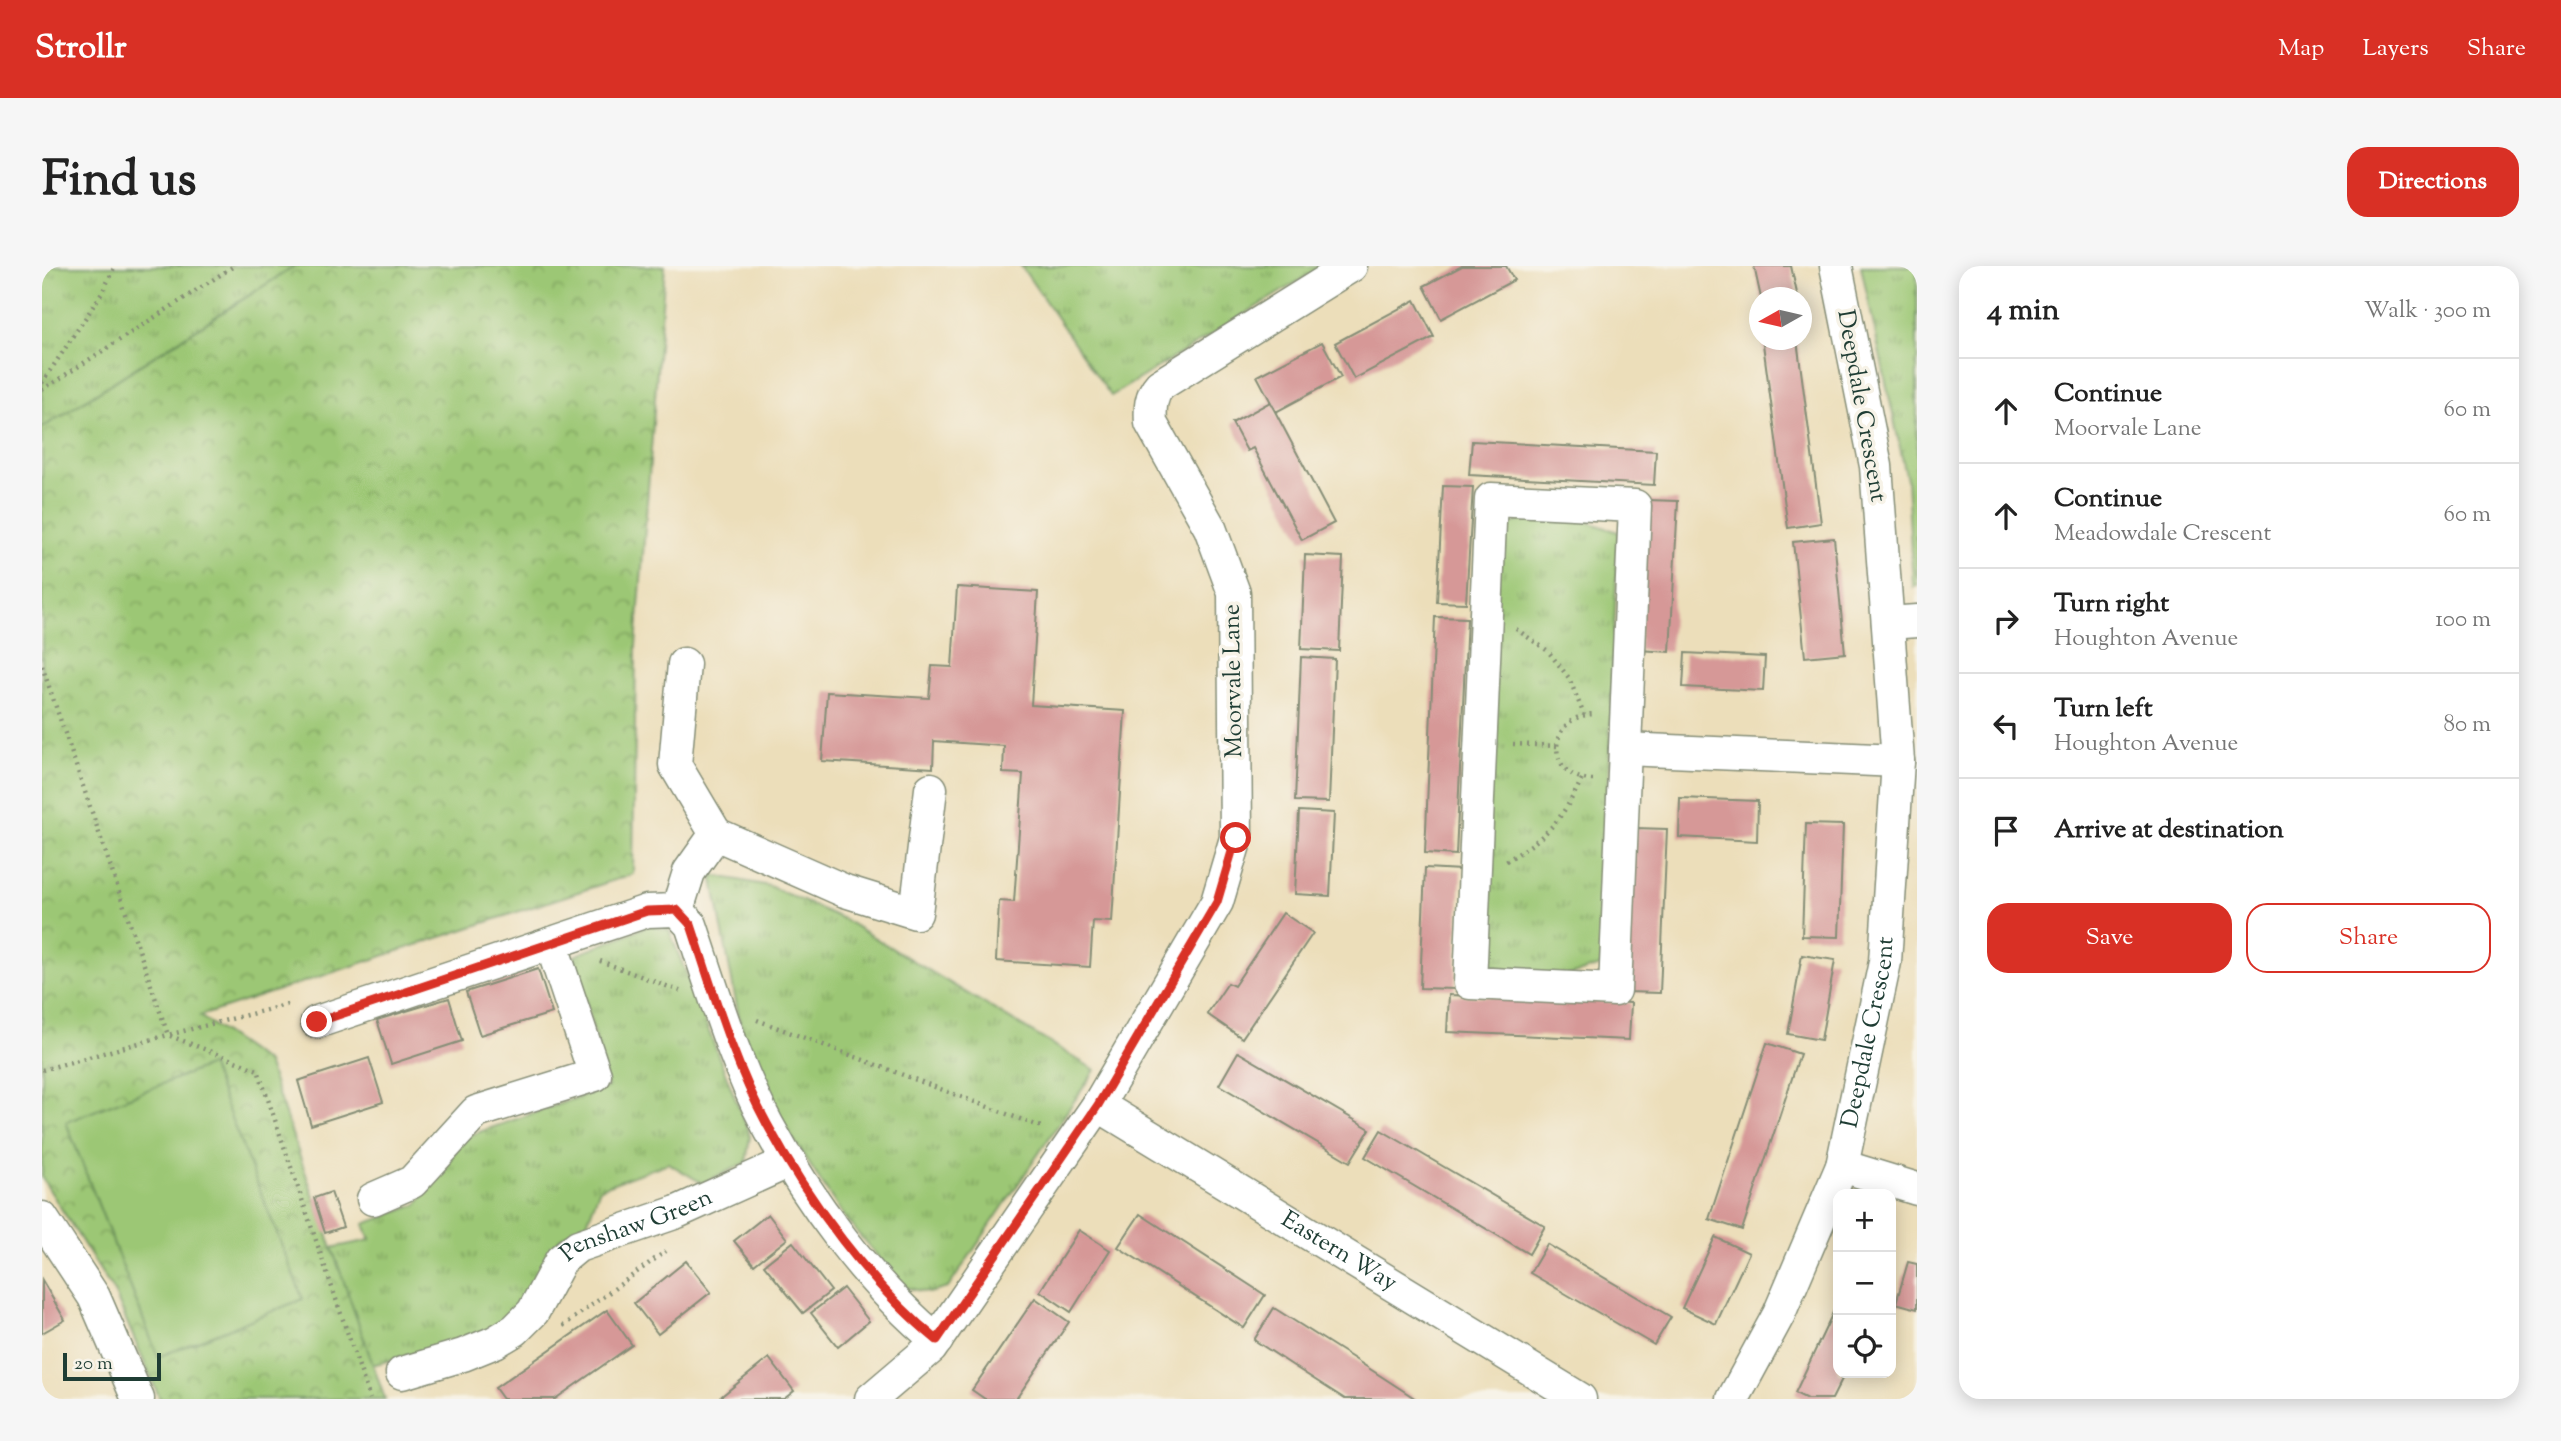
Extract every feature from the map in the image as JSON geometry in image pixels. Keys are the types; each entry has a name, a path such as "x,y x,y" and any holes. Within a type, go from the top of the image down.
{"street":[{"name":"Moorvale Lane","path":"1098,1105 1217,902 1236,838 1234,593 1210,528 1151,423 1152,396 1160,385 1351,266"},
{"name":"Deepdale Crescent","path":"1732,1399 1779,1314 1842,1166 1885,962 1898,761 1903,622 1876,466 1836,266"},
{"path":"1491,499 1635,506 1615,990 1470,984 1486,617 1491,499"},
{"path":"684,664 675,765 716,834 845,891 916,913 930,789"},
{"path":"1625,750 1898,761"},
{"path":"677,910 689,872 716,834"},
{"path":"306,1012 551,943 647,911 677,910 691,925 738,1058 766,1122 810,1195 864,1266 914,1322 937,1340"},
{"path":"373,1199 412,1182 476,1112 595,1075 551,943"},
{"path":"871,1399 931,1348 1098,1105"},
{"name":"Eastern Way","path":"1098,1105 1580,1399"},
{"name":"Penshaw Green","path":"402,1373 463,1355 515,1331 533,1312 561,1260 578,1246 677,1212 790,1161"},
{"path":"1842,1166 1917,1189"},
{"path":"42,1218 94,1297 138,1399"}],"path":[{"path":"42,383 102,293 115,266"},
{"path":"42,390 234,266"},
{"path":"1486,617 1516,629 1548,651 1569,678 1584,715"},
{"path":"42,666 168,1035 258,1070 370,1399"},
{"path":"1624,781 1582,779 1567,771 1557,746 1562,730 1569,721 1584,715 1626,715"},
{"path":"1480,743 1557,746"},
{"path":"1475,869 1503,863 1533,845 1565,813 1582,779"},
{"path":"42,1070 168,1035 306,1012"},
{"path":"560,1328 670,1249"}],"green space":[{"path":"42,266 295,266 42,428"},
{"path":"295,266 665,266 636,646 633,874 200,1016 267,1063 385,1399 160,1399 115,1294 42,1178 42,428"},
{"path":"1021,266 1323,266 1111,396"},
{"path":"1861,266 1917,266 1917,586 1913,587 1907,480"},
{"path":"1556,511 1618,532 1601,966 1540,984 1481,961 1498,527"},
{"path":"712,875 769,886 843,919 1095,1070 948,1288 929,1293 904,1287 844,1217 784,1125 741,1028"},
{"path":"650,925 669,930 750,1136 746,1163 702,1183 668,1163 600,1188 587,1223 560,1238 528,1301 484,1335 372,1365 331,1248 370,1240 364,1224 417,1205 465,1137 608,1087 574,956"},
{"path":"210,1065 303,1299 158,1357 66,1122"}],"building":[{"path":"1462,266 1506,266 1514,280 1441,319 1424,286"},
{"path":"1754,266 1791,266 1796,287 1759,287"},
{"path":"1415,300 1434,337 1354,379 1335,343"},
{"path":"1322,342 1341,377 1276,412 1257,376"},
{"path":"1764,350 1798,350 1821,523 1788,528"},
{"path":"1270,402 1334,523 1302,540 1253,448 1247,451 1232,423"},
{"path":"1472,441 1656,451 1654,485 1469,475"},
{"path":"1443,486 1473,487 1466,603 1437,602"},
{"path":"1647,500 1678,501 1670,652 1639,650"},
{"path":"1834,538 1845,653 1805,657 1793,542"},
{"path":"1305,555 1343,557 1339,651 1301,649"},
{"path":"957,587 1038,592 1031,705 1125,711 1112,922 1093,921 1090,967 996,961 999,901 1014,902 1023,774 1003,773 1004,746 934,741 933,768 822,761 827,692 929,698 932,666 952,667"},
{"path":"1435,617 1467,618 1456,855 1425,853"},
{"path":"1685,653 1765,657 1763,691 1683,687"},
{"path":"1301,657 1335,659 1329,802 1295,801"},
{"path":"1680,798 1758,801 1757,841 1679,837"},
{"path":"1299,811 1334,813 1330,896 1295,894"},
{"path":"1806,824 1843,825 1839,937 1802,936"},
{"path":"1635,828 1667,829 1660,993 1627,992"},
{"path":"1425,868 1461,870 1455,989 1420,988"},
{"path":"1283,913 1313,933 1242,1038 1207,1014 1228,983 1234,986"},
{"path":"1802,955 1835,960 1821,1040 1788,1034"},
{"path":"538,969 552,1013 480,1035 466,992"},
{"path":"1449,995 1631,1003 1629,1040 1447,1032"},
{"path":"449,998 462,1041 391,1064 377,1020"},
{"path":"1767,1043 1800,1054 1742,1230 1709,1219"},
{"path":"1238,1052 1370,1129 1350,1162 1219,1085"},
{"path":"369,1058 383,1102 311,1125 298,1081"},
{"path":"1381,1130 1545,1226 1529,1254 1365,1157"},
{"path":"331,1192 343,1227 325,1233 314,1198"},
{"path":"768,1214 787,1239 754,1265 734,1241"},
{"path":"1140,1214 1265,1295 1244,1328 1118,1247"},
{"path":"1079,1230 1110,1250 1071,1312 1040,1291"},
{"path":"1715,1237 1749,1253 1716,1324 1682,1308"},
{"path":"793,1242 831,1291 803,1313 764,1265"},
{"path":"1547,1244 1671,1317 1654,1345 1530,1273"},
{"path":"686,1261 711,1292 658,1334 634,1303"},
{"path":"1908,1262 1917,1264 1917,1309 1896,1303"},
{"path":"42,1280 65,1320 42,1333"},
{"path":"843,1288 869,1321 838,1347 811,1313"},
{"path":"1035,1298 1069,1322 1016,1399 985,1399 972,1390"},
{"path":"1274,1308 1416,1399 1345,1399 1254,1340"},
{"path":"607,1310 632,1345 555,1399 503,1399 495,1388"},
{"path":"1833,1313 1833,1378 1842,1378 1832,1399 1807,1399 1795,1393"},
{"path":"769,1358 794,1391 784,1399 718,1399"}],"route":[{"path":"317,1022 647,911 677,910 691,925 738,1058 773,1134 810,1195 864,1266 914,1322 937,1340 1098,1105 1217,902 1236,838"}]}
